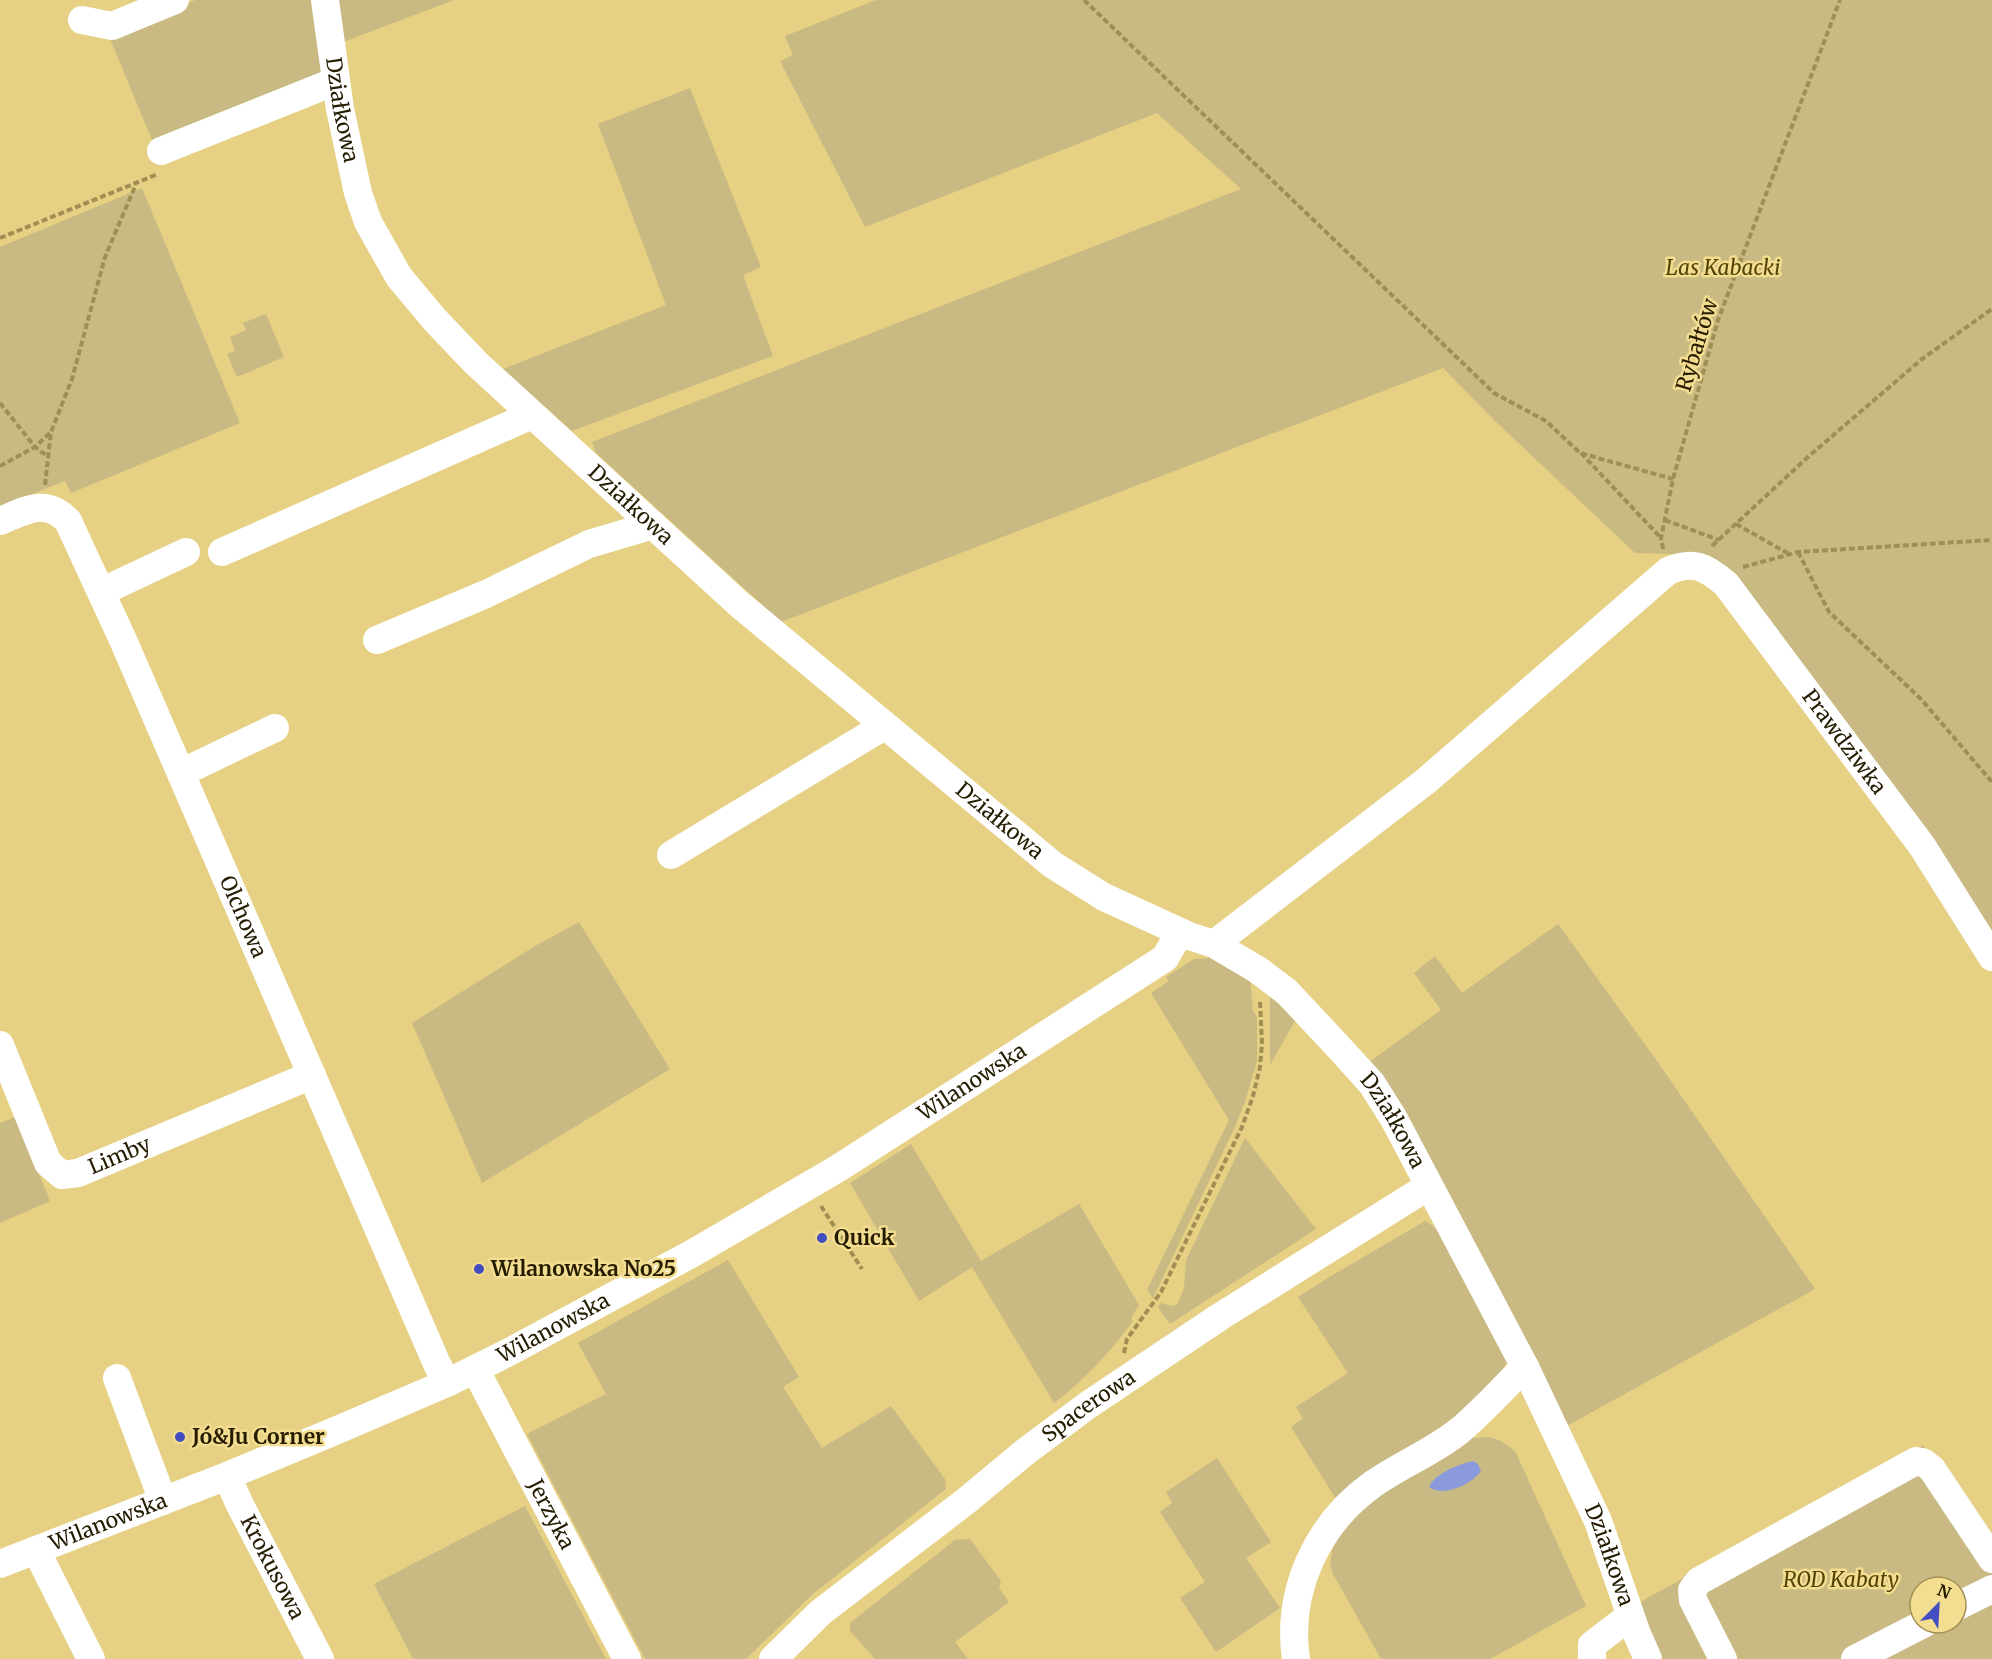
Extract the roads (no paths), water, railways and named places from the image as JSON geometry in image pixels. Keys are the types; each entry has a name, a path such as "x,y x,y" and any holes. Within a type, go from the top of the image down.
{"street":[{"path":"82,20 112,26 176,0"},
{"name":"Działkowa","path":"325,0 336,81 357,193 368,222 399,278 476,363 739,604 1053,865 1104,897 1180,932 1214,944 1257,970 1287,992 1372,1084 1394,1119 1525,1367 1598,1521 1630,1616 1648,1659"},
{"path":"161,151 336,81"},
{"path":"222,552 532,415"},
{"name":"Olchowa","path":"0,521 37,507 58,512 68,520 447,1383"},
{"path":"377,640 486,594 589,544 653,525"},
{"path":"101,592 186,552"},
{"name":"Prawdziwka","path":"1214,944 1426,781 1692,570 1726,584 1923,846 1992,957"},
{"path":"670,855 884,726"},
{"path":"181,773 275,728"},
{"name":"Wilanowska","path":"0,1564 227,1476 447,1383 693,1253 837,1169 1165,958 1180,932"},
{"name":"Limby","path":"0,1045 48,1163 62,1175 78,1173 312,1076"},
{"name":"Spacerowa","path":"773,1659 821,1612 1088,1405 1221,1316 1429,1186"},
{"path":"1296,1659 1292,1623 1298,1589 1310,1561 1330,1526 1373,1485 1458,1432 1525,1367"},
{"name":"Jerzyka","path":"475,1369 627,1659"},
{"path":"117,1378 163,1501"},
{"path":"1723,1659 1693,1600 1692,1590 1699,1581 1916,1461 1923,1462 1932,1469 1992,1559"},
{"name":"Krokusowa","path":"227,1476 320,1659"},
{"path":"36,1550 91,1659"},
{"path":"1968,1601 1992,1589"},
{"path":"1592,1659 1592,1645 1630,1616"},
{"path":"1855,1659 1908,1632"}],"water":[{"path":"1473,1461 1478,1464 1481,1471 1471,1481 1457,1488 1442,1491 1429,1487 1441,1474"}],"place":[{"name":"Quick","path":"822,1238"},
{"name":"Wilanowska No25","path":"479,1269"},
{"name":"Jó&Ju Corner","path":"180,1437"}],"park label":[{"name":"Las Kabacki","path":"1723,268"},
{"name":"ROD Kabaty","path":"1841,1580"}]}
